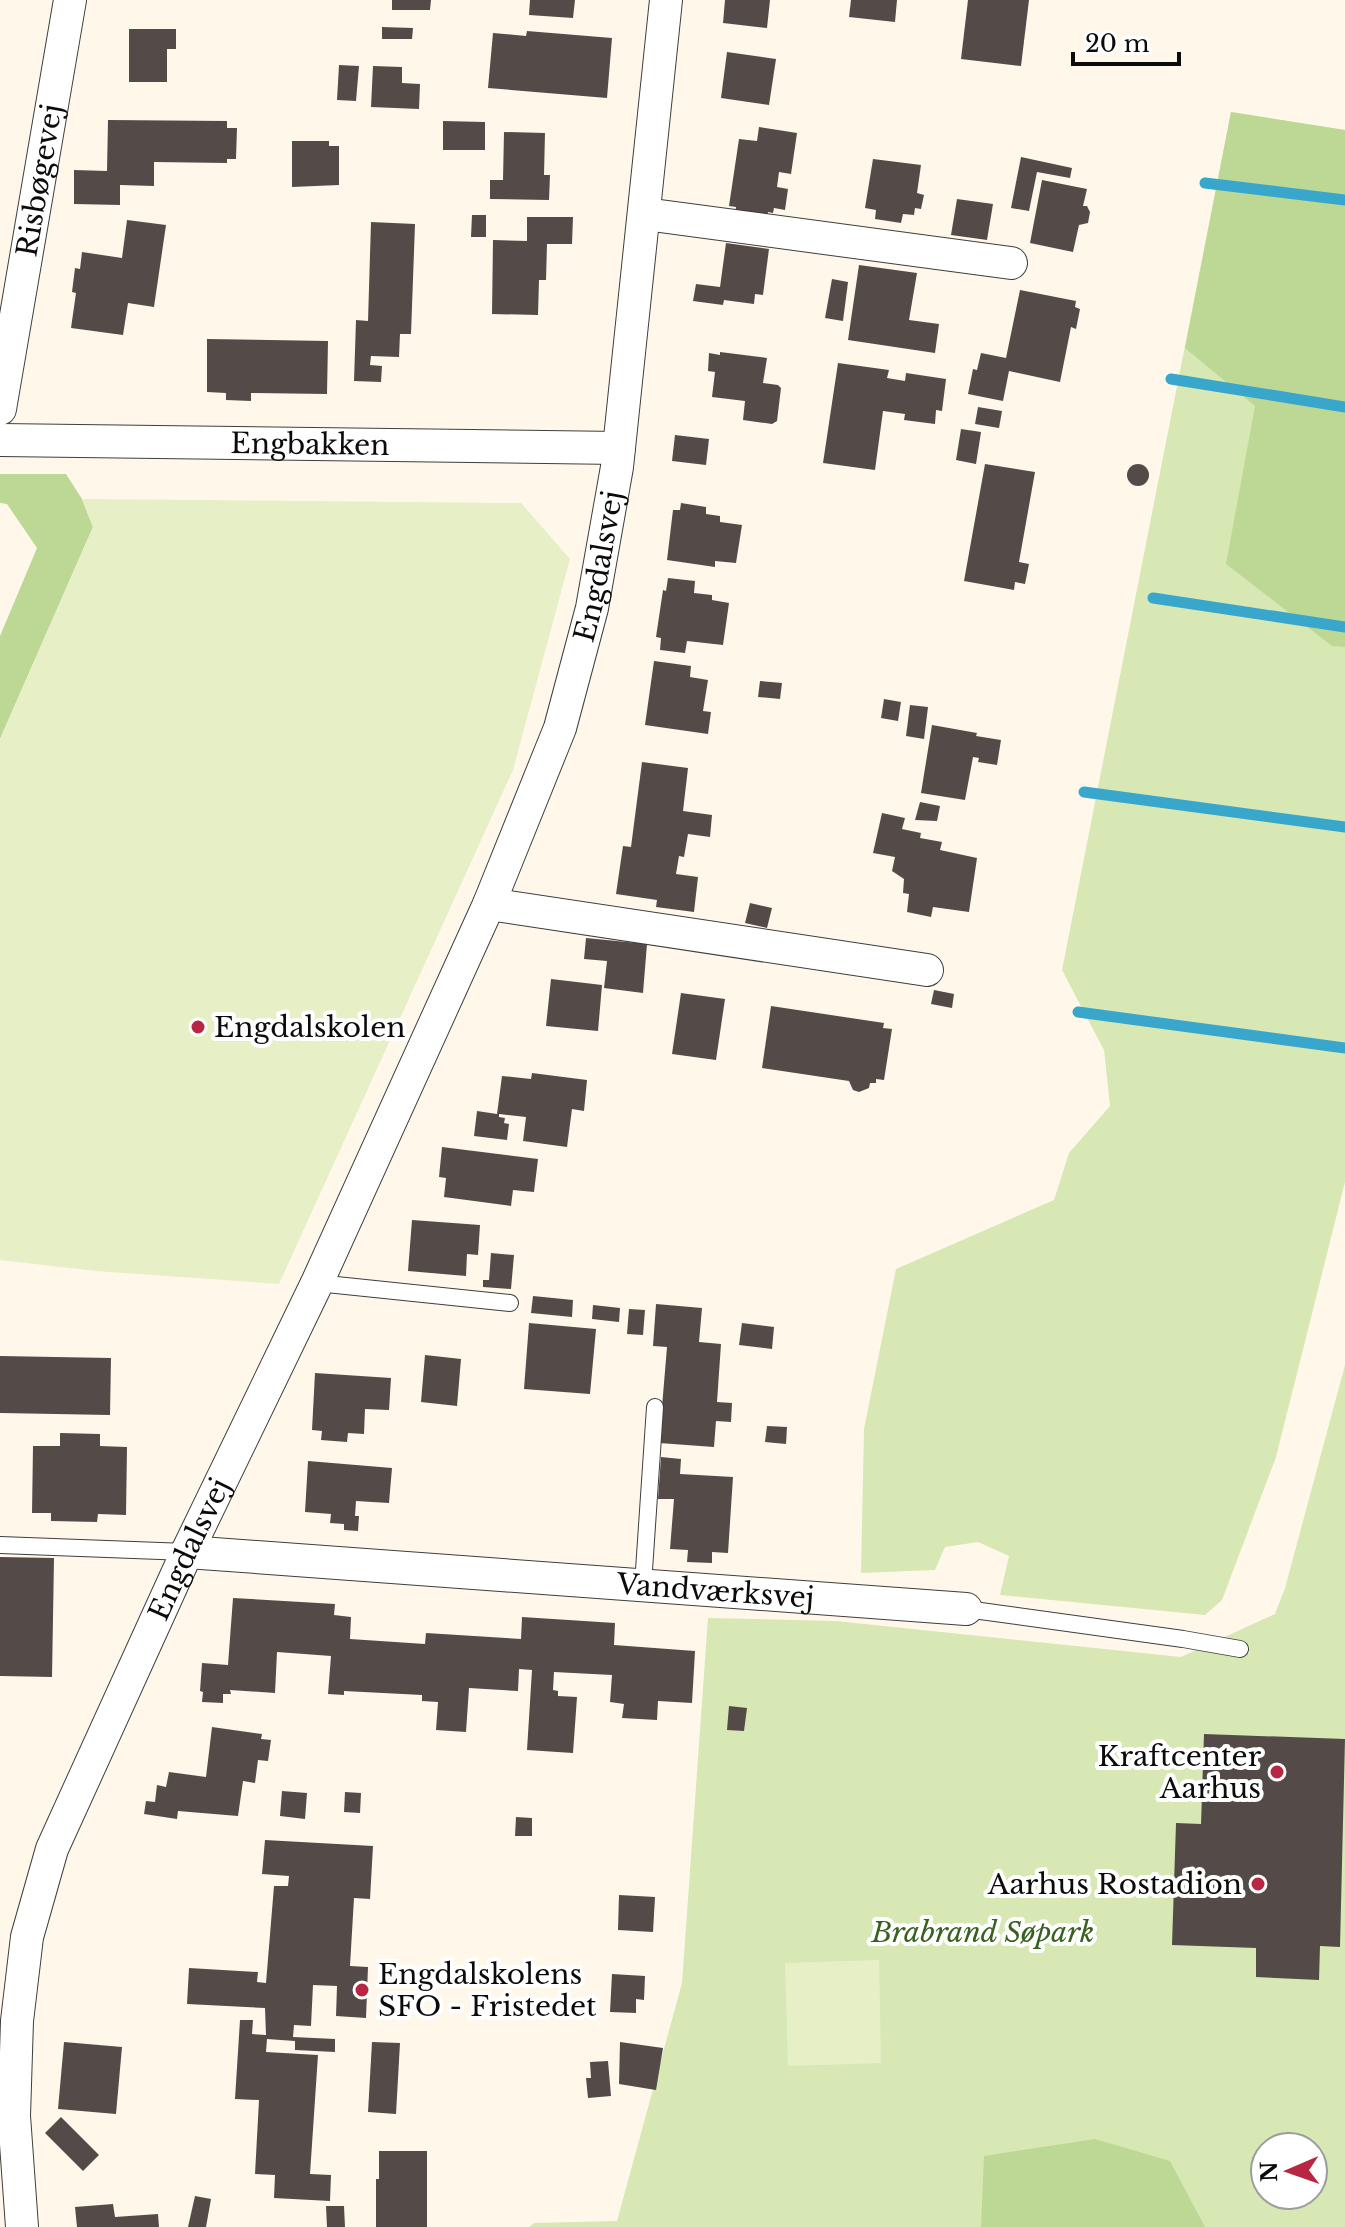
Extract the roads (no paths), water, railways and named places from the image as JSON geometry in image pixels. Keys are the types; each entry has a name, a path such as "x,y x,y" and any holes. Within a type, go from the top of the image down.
{"street":[{"name":"Risbøgevej","path":"0,409 70,0"},
{"name":"Engdalsvej","path":"22,2227 7,2116 27,1937 52,1849 187,1552 317,1283 489,904 560,728 592,608 619,448 666,0"},
{"path":"645,214 1011,263"},
{"name":"Engbakken","path":"0,440 619,448"},
{"path":"489,904 927,970"},
{"name":"Vandværksvej","path":"187,1552 966,1609"}],"lane":[{"path":"317,1283 510,1303"},
{"path":"643,1585 655,1407"},
{"path":"0,1545 187,1552"},
{"name":"Vandværksvej","path":"966,1609 1240,1649"}],"waterway":[{"path":"1205,183 1345,200"},
{"path":"1171,379 1345,407"},
{"path":"1153,598 1345,627"},
{"path":"1084,792 1345,827"},
{"path":"1078,1012 1345,1048"}],"place":[{"name":"Engdalskolen","path":"198,1027"},
{"name":"Kraftcenter Aarhus","path":"1277,1772"},
{"name":"Aarhus Rostadion","path":"1258,1884"},
{"name":"Engdalskolens SFO - Fristedet","path":"362,1990"}],"park label":[{"name":"Brabrand Søpark","path":"983,1932"}]}
